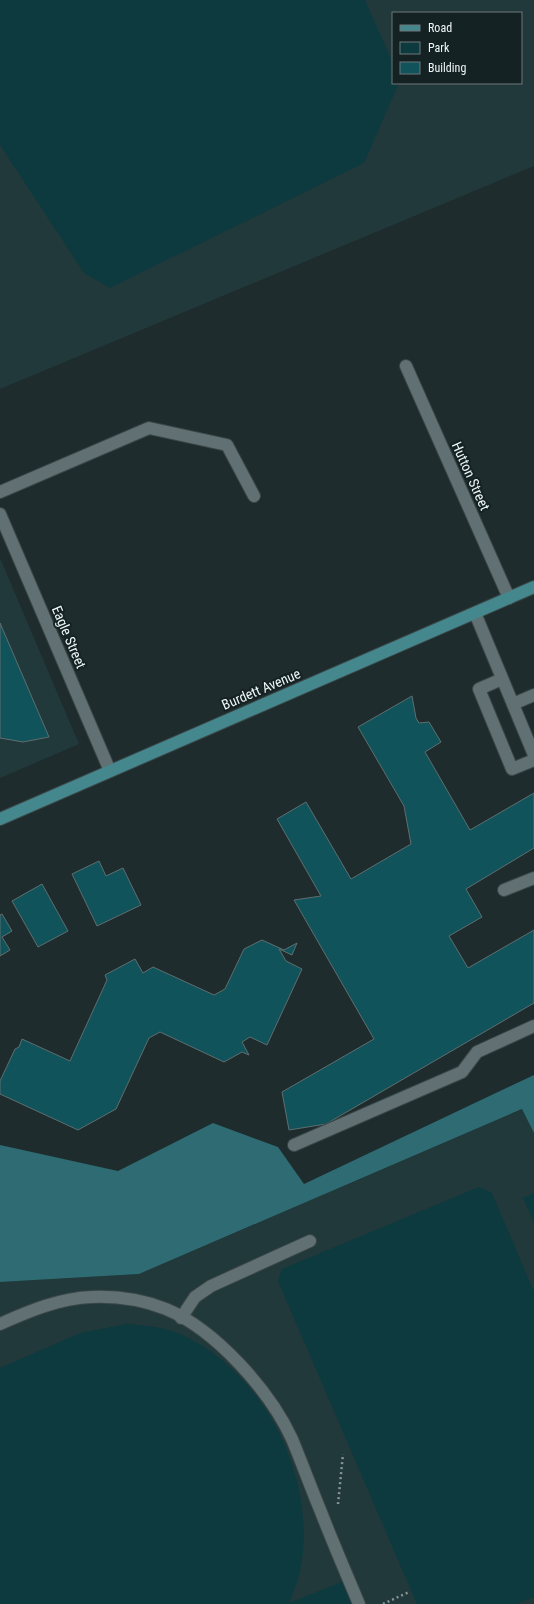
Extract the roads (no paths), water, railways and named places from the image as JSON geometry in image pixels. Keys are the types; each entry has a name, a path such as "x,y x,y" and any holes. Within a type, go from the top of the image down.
{"street":[{"name":"Hutton Street","path":"406,366 509,598"},
{"path":"0,492 149,428 227,445 254,496"},
{"name":"Eagle Street","path":"0,514 110,771"},
{"name":"Burdett Avenue","path":"0,819 534,587"},
{"path":"475,613 534,755"},
{"path":"502,679 479,689 512,769 534,760"},
{"path":"513,704 534,695"},
{"path":"504,890 534,878"},
{"path":"294,1145 462,1072 477,1052 534,1026"},
{"path":"181,1318 195,1297 211,1286 310,1241"},
{"path":"0,1324 44,1306 91,1297 114,1297 142,1302 167,1310 226,1349 272,1406 291,1438 359,1604"}]}
